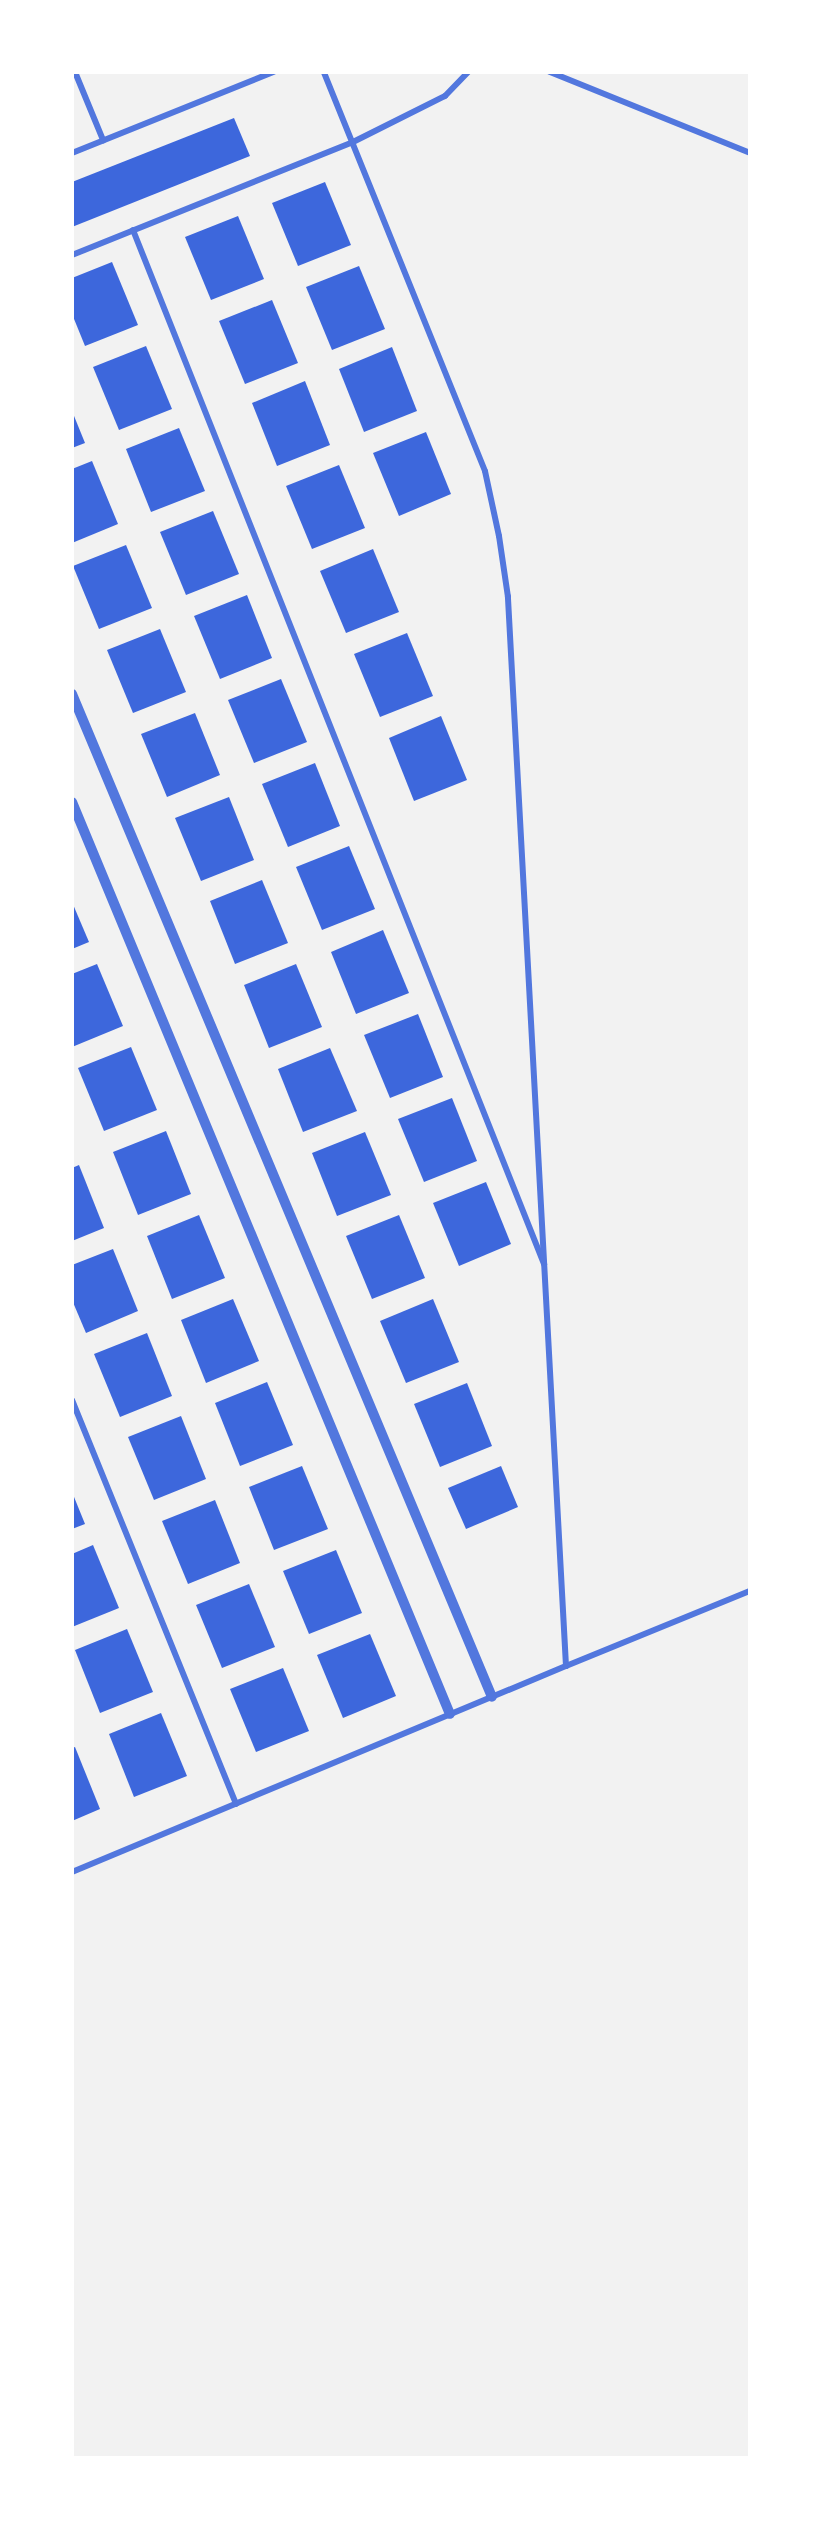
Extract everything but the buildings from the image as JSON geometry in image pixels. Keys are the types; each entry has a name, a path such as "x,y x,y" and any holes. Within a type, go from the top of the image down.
{"street":[{"path":"75,72 103,140"},
{"path":"72,153 273,72"},
{"path":"324,72 485,471 499,536 508,597 547,1270 566,1666"},
{"path":"72,255 353,142 445,96 468,72"},
{"path":"550,72 750,153"},
{"path":"133,230 547,1270"},
{"path":"72,694 492,1697"},
{"path":"72,802 450,1714"},
{"path":"72,1401 236,1804"},
{"path":"72,1872 750,1591"}]}
